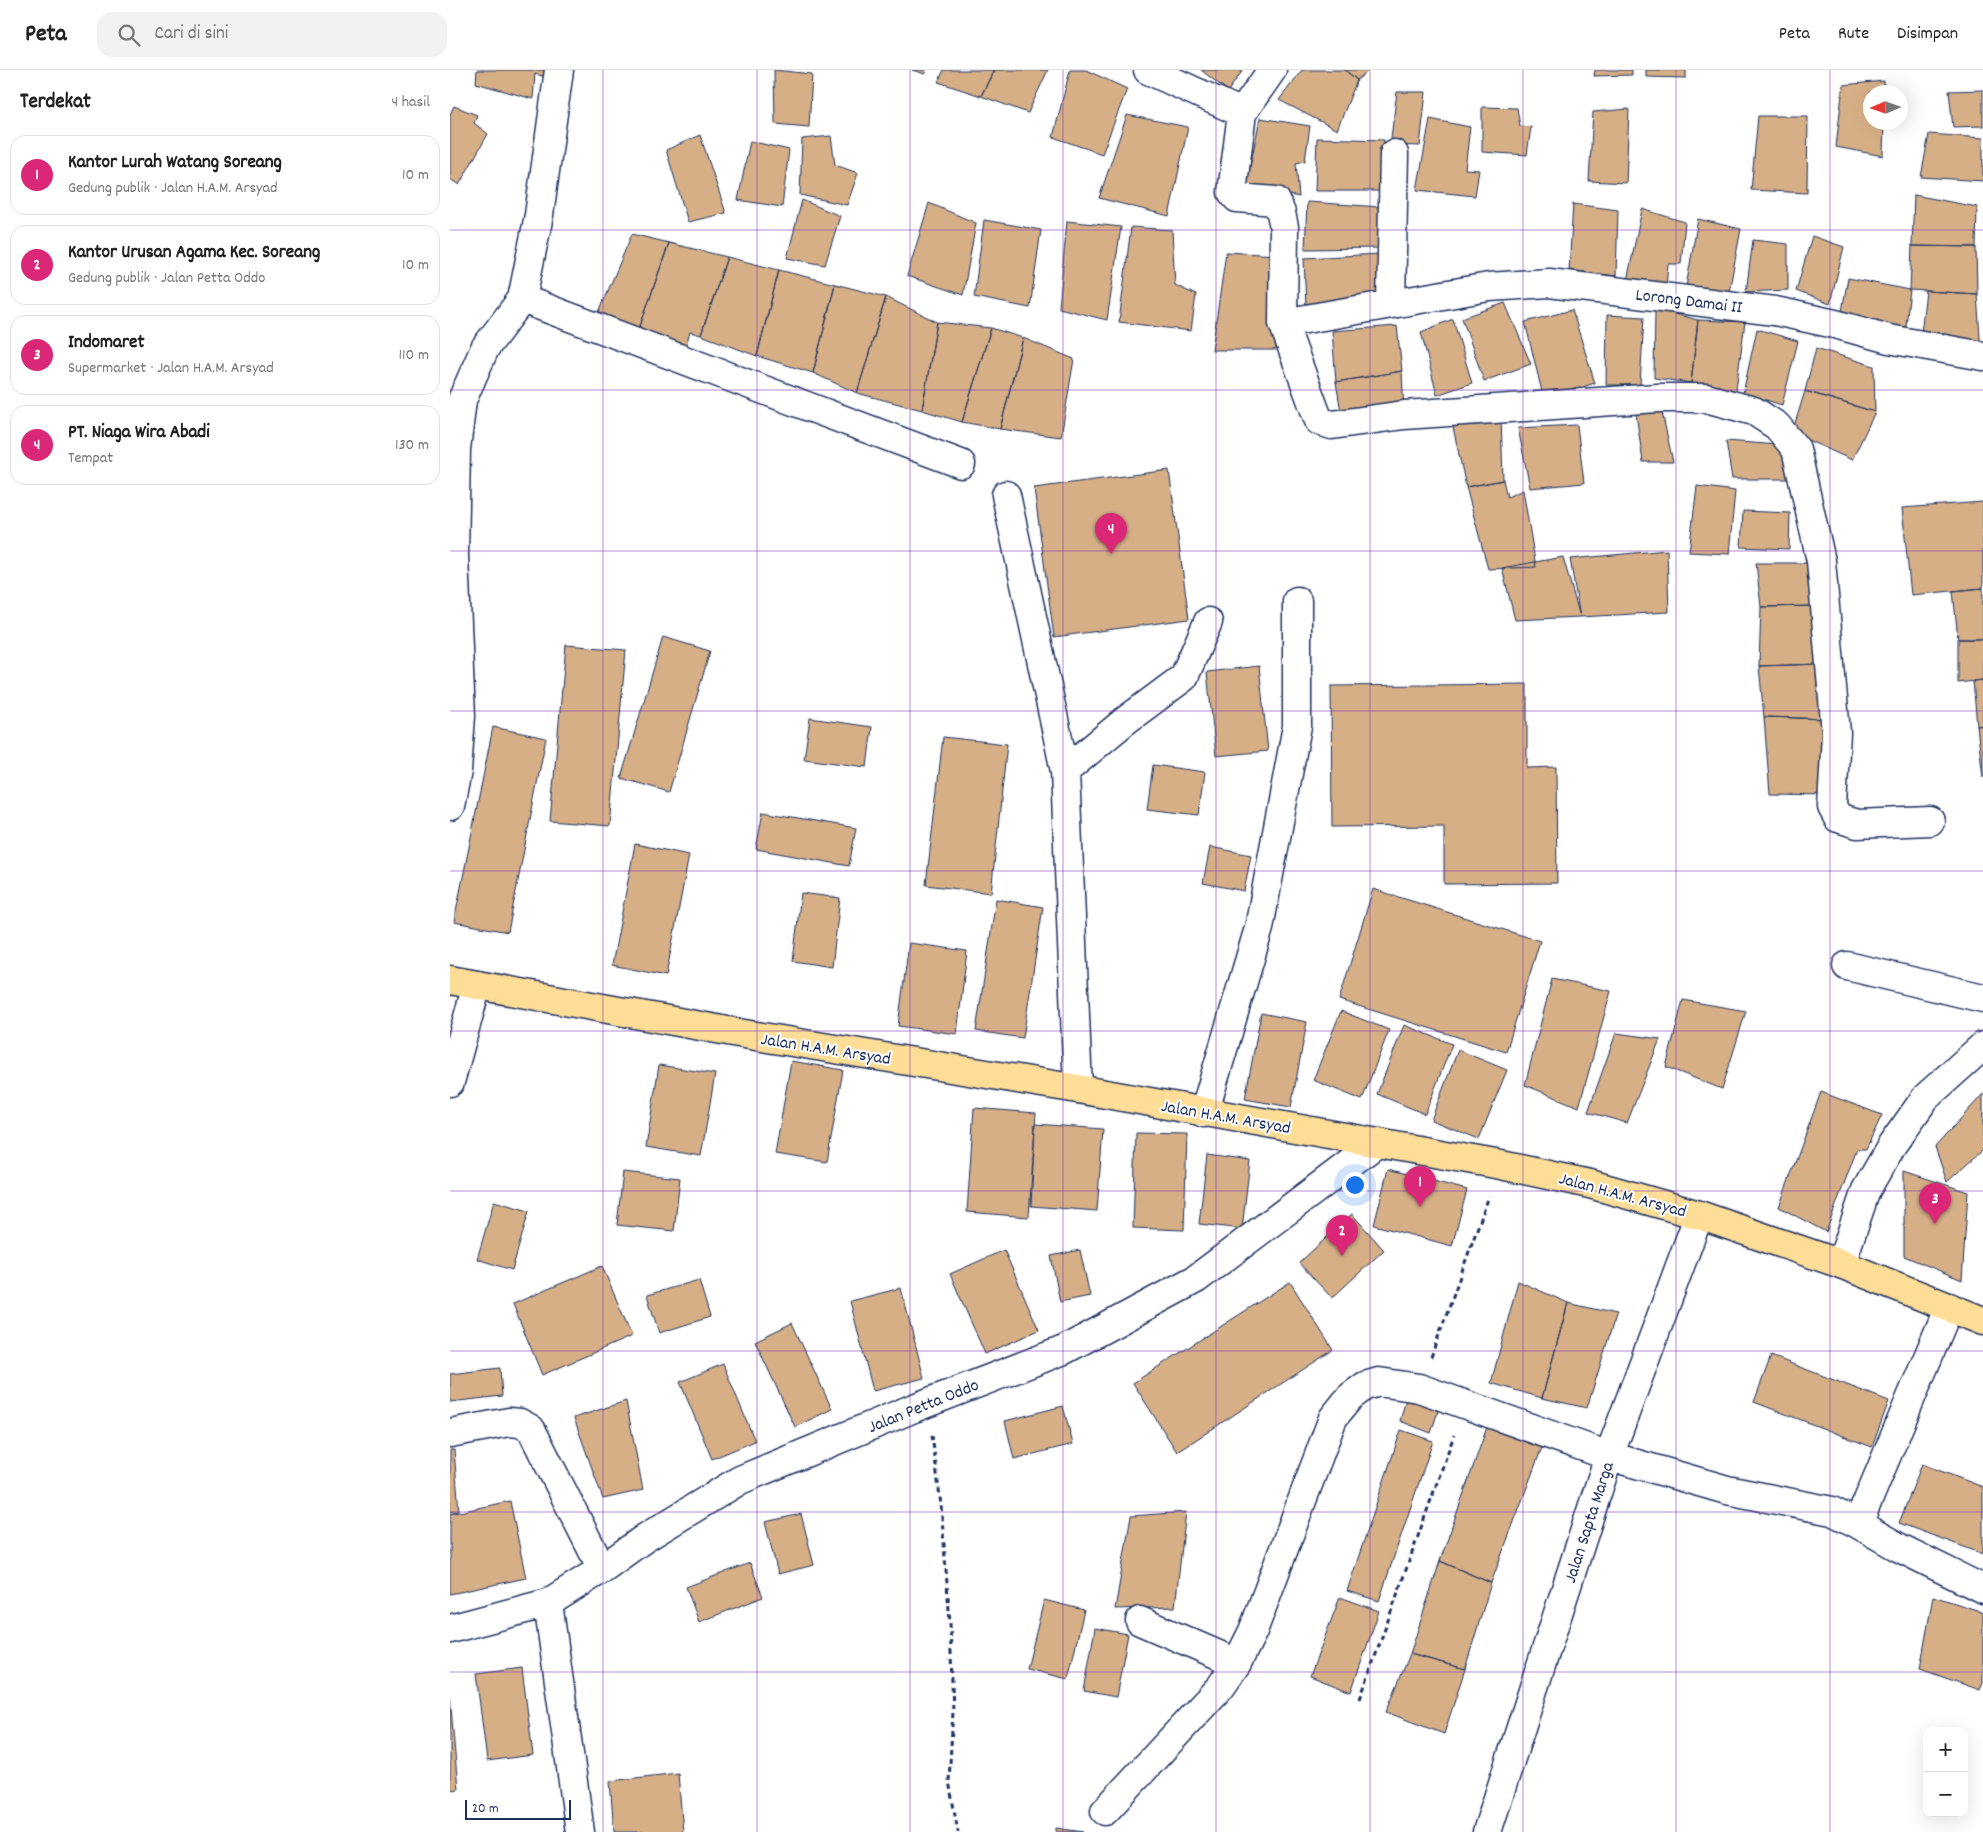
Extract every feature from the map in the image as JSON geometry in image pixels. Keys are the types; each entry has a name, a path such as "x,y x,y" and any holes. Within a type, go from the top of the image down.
{"highway":[{"name":"Jalan H.A.M. Arsyad","path":"450,980 744,1034 1078,1089 1590,1184 1699,1214 1841,1264 1983,1321"}],"street":[{"path":"450,806 456,772 461,716 454,556 456,449 462,400 485,348 522,299 539,215 559,70"},
{"path":"1148,70 1242,113"},
{"path":"1272,70 1242,113 1232,192 1237,198 1276,201 1281,213 1284,227 1283,323 1319,421 1332,425 1404,415 1658,398 1706,398 1754,411 1777,426 1796,449 1821,561 1836,733 1832,807 1838,818 1857,824 1930,822"},
{"path":"1391,304 1394,154"},
{"name":"Lorong Damai II","path":"1283,323 1489,287 1549,284 1775,311 1899,341 1983,356"},
{"path":"522,299 961,464"},
{"path":"1006,495 1065,772 1078,1089"},
{"path":"1204,1113 1259,928 1297,726 1297,601"},
{"path":"1065,772 1125,721 1184,677 1208,622"},
{"path":"1847,966 1983,998"},
{"path":"450,1082 477,985"},
{"path":"1841,1264 1866,1190 1892,1145 1926,1097 1983,1046"},
{"name":"Jalan Petta Oddo","path":"450,1629 548,1603 602,1569 645,1538 740,1480 914,1408 1064,1350 1196,1279 1377,1143"},
{"name":"Jalan Sapta Marga","path":"1488,1832 1610,1456 1699,1214"},
{"path":"1858,1524 1949,1307"},
{"path":"1105,1811 1200,1711 1237,1663 1253,1631 1333,1418 1350,1396 1365,1386 1379,1382 1419,1388 1610,1456 1728,1490 1832,1511 1898,1547 1983,1589"},
{"path":"450,1433 509,1422 520,1423 531,1429 602,1569"},
{"path":"548,1603 580,1832"},
{"path":"1140,1621 1237,1663"}],"path":[{"path":"1419,1388 1501,1166"},
{"path":"1360,1699 1466,1404"},
{"path":"914,1408 932,1436 941,1505 950,1623 953,1712 949,1781 958,1832"}],"building":[{"path":"477,70 555,70 553,79 535,74 533,99 476,83"},
{"path":"774,70 812,74 809,127 775,124"},
{"path":"912,70 926,70 925,74"},
{"path":"944,70 994,70 981,96 938,82"},
{"path":"994,70 1048,70 1028,113 981,96"},
{"path":"1070,70 1086,70 1127,89 1102,154 1053,137"},
{"path":"1201,70 1243,70 1228,91"},
{"path":"1302,70 1345,70 1357,80 1337,130 1279,100"},
{"path":"1345,70 1369,70 1357,80"},
{"path":"1595,70 1632,70 1632,75 1594,76"},
{"path":"1646,70 1686,70 1686,78 1646,77"},
{"path":"1884,81 1884,85 1863,85 1863,130 1884,130 1883,156 1836,147 1843,85"},
{"path":"1983,90 1983,126 1953,127 1949,91"},
{"path":"1397,92 1426,92 1420,146 1390,145"},
{"path":"454,106 477,115 474,123 488,134 459,185 450,179 450,114"},
{"path":"1482,107 1517,108 1520,126 1531,127 1527,155 1482,152"},
{"path":"1629,109 1626,183 1589,181 1593,112"},
{"path":"1127,115 1188,127 1169,216 1099,198"},
{"path":"1758,116 1808,116 1807,193 1751,190"},
{"path":"1260,118 1310,126 1305,161 1296,163 1299,197 1246,186"},
{"path":"1430,119 1470,127 1465,169 1479,170 1475,196 1417,190"},
{"path":"1929,134 1983,138 1983,181 1921,177"},
{"path":"700,135 726,213 688,222 666,150"},
{"path":"831,136 835,165 858,173 847,205 800,195 802,139"},
{"path":"1317,138 1384,140 1380,191 1315,191"},
{"path":"750,141 789,150 782,207 738,200"},
{"path":"1914,195 1977,207 1976,247 1912,246"},
{"path":"802,200 840,216 825,265 787,258"},
{"path":"1307,202 1381,207 1379,248 1305,249"},
{"path":"929,203 976,223 963,295 907,276"},
{"path":"1573,204 1618,210 1616,276 1569,270"},
{"path":"1642,209 1685,222 1681,264 1668,264 1666,288 1627,281"},
{"path":"1698,219 1741,229 1728,297 1686,287"},
{"path":"984,220 1041,230 1030,308 974,297"},
{"path":"1067,221 1121,227 1107,320 1059,308"},
{"path":"1131,227 1172,230 1175,285 1196,295 1191,331 1119,322"},
{"path":"632,234 669,243 639,329 599,312"},
{"path":"1812,236 1844,247 1830,304 1796,291"},
{"path":"1753,240 1788,244 1788,290 1746,292"},
{"path":"669,243 727,257 701,335 690,332 685,349 639,329"},
{"path":"1912,246 1976,247 1977,294 1910,290"},
{"path":"1226,252 1277,255 1276,350 1212,350"},
{"path":"1380,254 1382,299 1306,309 1304,258"},
{"path":"727,257 779,270 757,356 701,335"},
{"path":"779,270 835,284 813,373 757,356"},
{"path":"1848,278 1910,290 1905,335 1840,322"},
{"path":"835,284 886,297 857,393 813,373"},
{"path":"1926,291 1977,294 1981,352 1920,341"},
{"path":"886,297 937,322 922,410 857,393"},
{"path":"1505,303 1531,364 1484,381 1462,318"},
{"path":"1655,309 1698,320 1691,383 1654,378"},
{"path":"1572,310 1595,383 1544,400 1525,322"},
{"path":"1607,315 1644,317 1640,385 1606,385"},
{"path":"1453,319 1472,383 1437,395 1421,332"},
{"path":"1698,320 1745,322 1735,397 1691,383"},
{"path":"937,322 991,328 962,422 922,410"},
{"path":"1397,326 1402,371 1336,382 1332,331"},
{"path":"991,328 1023,338 1000,429 962,422"},
{"path":"1757,329 1798,341 1782,405 1743,393"},
{"path":"1023,338 1074,359 1061,437 1000,429"},
{"path":"1816,348 1874,366 1875,412 1805,391"},
{"path":"1402,371 1404,411 1342,418 1336,382"},
{"path":"1805,391 1875,412 1852,460 1792,433"},
{"path":"1662,412 1673,462 1643,462 1636,414"},
{"path":"1501,416 1503,480 1466,487 1453,427"},
{"path":"1577,425 1584,483 1530,488 1518,428"},
{"path":"1726,441 1779,445 1795,479 1732,479"},
{"path":"1169,470 1189,619 1054,637 1034,488"},
{"path":"1503,480 1507,497 1523,490 1536,567 1488,569 1466,487"},
{"path":"1697,486 1735,491 1729,554 1689,552"},
{"path":"1983,502 1983,588 1911,595 1902,508"},
{"path":"1743,511 1790,513 1789,549 1741,547"},
{"path":"1667,550 1669,612 1580,617 1570,559"},
{"path":"1563,557 1580,617 1515,620 1502,568"},
{"path":"1756,563 1809,563 1817,606 1761,607"},
{"path":"1983,588 1983,639 1958,639 1953,591"},
{"path":"1817,606 1821,664 1759,666 1761,607"},
{"path":"663,637 710,651 669,792 621,778"},
{"path":"1958,639 1983,639 1983,680 1958,683"},
{"path":"566,645 626,650 610,826 550,821"},
{"path":"1821,664 1829,719 1764,717 1759,666"},
{"path":"1259,666 1268,751 1216,756 1207,672"},
{"path":"1983,680 1983,725 1977,726 1973,681"},
{"path":"1527,684 1527,768 1556,767 1557,883 1444,884 1444,826 1332,827 1331,686"},
{"path":"1764,717 1829,719 1831,795 1770,794"},
{"path":"810,718 872,727 867,767 804,759"},
{"path":"1983,725 1983,777 1977,726"},
{"path":"493,727 546,738 508,932 454,922"},
{"path":"943,737 1007,744 991,893 926,885"},
{"path":"1153,765 1205,772 1199,815 1147,809"},
{"path":"763,812 856,828 849,866 756,849"},
{"path":"635,844 689,855 666,976 612,965"},
{"path":"1210,847 1251,855 1244,891 1203,883"},
{"path":"1373,889 1540,941 1506,1052 1339,1000"},
{"path":"801,893 840,898 832,967 793,961"},
{"path":"996,899 1043,907 1023,1038 976,1031"},
{"path":"909,943 967,951 957,1034 898,1026"},
{"path":"1552,979 1611,991 1579,1107 1525,1085"},
{"path":"1683,1000 1746,1011 1722,1089 1666,1067"},
{"path":"1341,1011 1389,1030 1362,1100 1313,1080"},
{"path":"1261,1013 1307,1022 1291,1107 1245,1099"},
{"path":"1404,1025 1452,1044 1425,1114 1377,1094"},
{"path":"1616,1033 1660,1039 1627,1123 1588,1112"},
{"path":"1458,1050 1507,1070 1479,1139 1431,1120"},
{"path":"791,1061 843,1070 827,1162 775,1154"},
{"path":"659,1065 715,1074 701,1156 646,1147"},
{"path":"1821,1092 1882,1115 1866,1149 1857,1149 1826,1232 1779,1207"},
{"path":"1983,1094 1983,1150 1947,1182 1935,1147"},
{"path":"974,1108 1036,1113 1029,1217 967,1212"},
{"path":"1035,1124 1103,1129 1097,1211 1031,1206"},
{"path":"1136,1133 1187,1134 1184,1230 1133,1228"},
{"path":"1207,1155 1250,1161 1242,1229 1199,1224"},
{"path":"1388,1169 1467,1190 1452,1246 1374,1225"},
{"path":"1904,1171 1968,1192 1962,1280 1904,1256"},
{"path":"623,1172 680,1178 674,1231 617,1225"},
{"path":"494,1201 529,1211 512,1270 477,1259"},
{"path":"1352,1214 1384,1250 1332,1298 1299,1263"},
{"path":"1004,1250 1039,1330 985,1354 950,1274"},
{"path":"1080,1250 1090,1296 1060,1302 1051,1256"},
{"path":"602,1266 632,1336 542,1375 513,1304"},
{"path":"699,1280 710,1317 659,1333 647,1295"},
{"path":"1518,1281 1568,1303 1542,1398 1491,1383"},
{"path":"1290,1282 1333,1350 1177,1452 1133,1383"},
{"path":"901,1288 924,1378 873,1391 850,1301"},
{"path":"1568,1303 1616,1314 1587,1408 1542,1398"},
{"path":"792,1323 832,1409 795,1427 755,1341"},
{"path":"1771,1356 1889,1401 1872,1447 1754,1402"},
{"path":"723,1364 755,1441 712,1459 680,1382"},
{"path":"500,1368 502,1396 450,1402 450,1374"},
{"path":"1407,1395 1438,1411 1431,1433 1400,1421"},
{"path":"626,1401 643,1490 603,1499 574,1418"},
{"path":"1063,1406 1073,1444 1014,1459 1005,1421"},
{"path":"1487,1427 1544,1442 1491,1583 1440,1561"},
{"path":"1401,1430 1433,1441 1379,1601 1347,1591"},
{"path":"450,1450 454,1450 459,1511 450,1512"},
{"path":"1922,1464 1983,1487 1983,1554 1899,1523"},
{"path":"510,1501 526,1578 450,1594 450,1514"},
{"path":"1186,1512 1175,1607 1115,1609 1131,1516"},
{"path":"801,1514 814,1565 778,1574 765,1522"},
{"path":"1440,1561 1491,1583 1465,1669 1410,1654"},
{"path":"750,1563 763,1597 699,1622 686,1587"},
{"path":"1933,1596 1983,1612 1983,1683 1980,1690 1920,1669"},
{"path":"1340,1597 1379,1611 1351,1692 1310,1676"},
{"path":"1044,1600 1084,1610 1068,1679 1027,1669"},
{"path":"1095,1628 1128,1634 1116,1697 1084,1691"},
{"path":"1410,1654 1465,1669 1444,1734 1386,1712"},
{"path":"522,1668 533,1755 487,1761 476,1674"},
{"path":"450,1696 458,1789 450,1790"},
{"path":"678,1773 683,1832 614,1832 610,1781"},
{"path":"1056,1828 1083,1832 1056,1832"}],"place":[{"name":"PT. Niaga Wira Abadi","path":"1111,554"},
{"name":"Kantor Lurah Watang Soreang","path":"1420,1207"},
{"name":"Indomaret","path":"1935,1224"},
{"name":"Kantor Urusan Agama Kec. Soreang","path":"1342,1256"}]}
